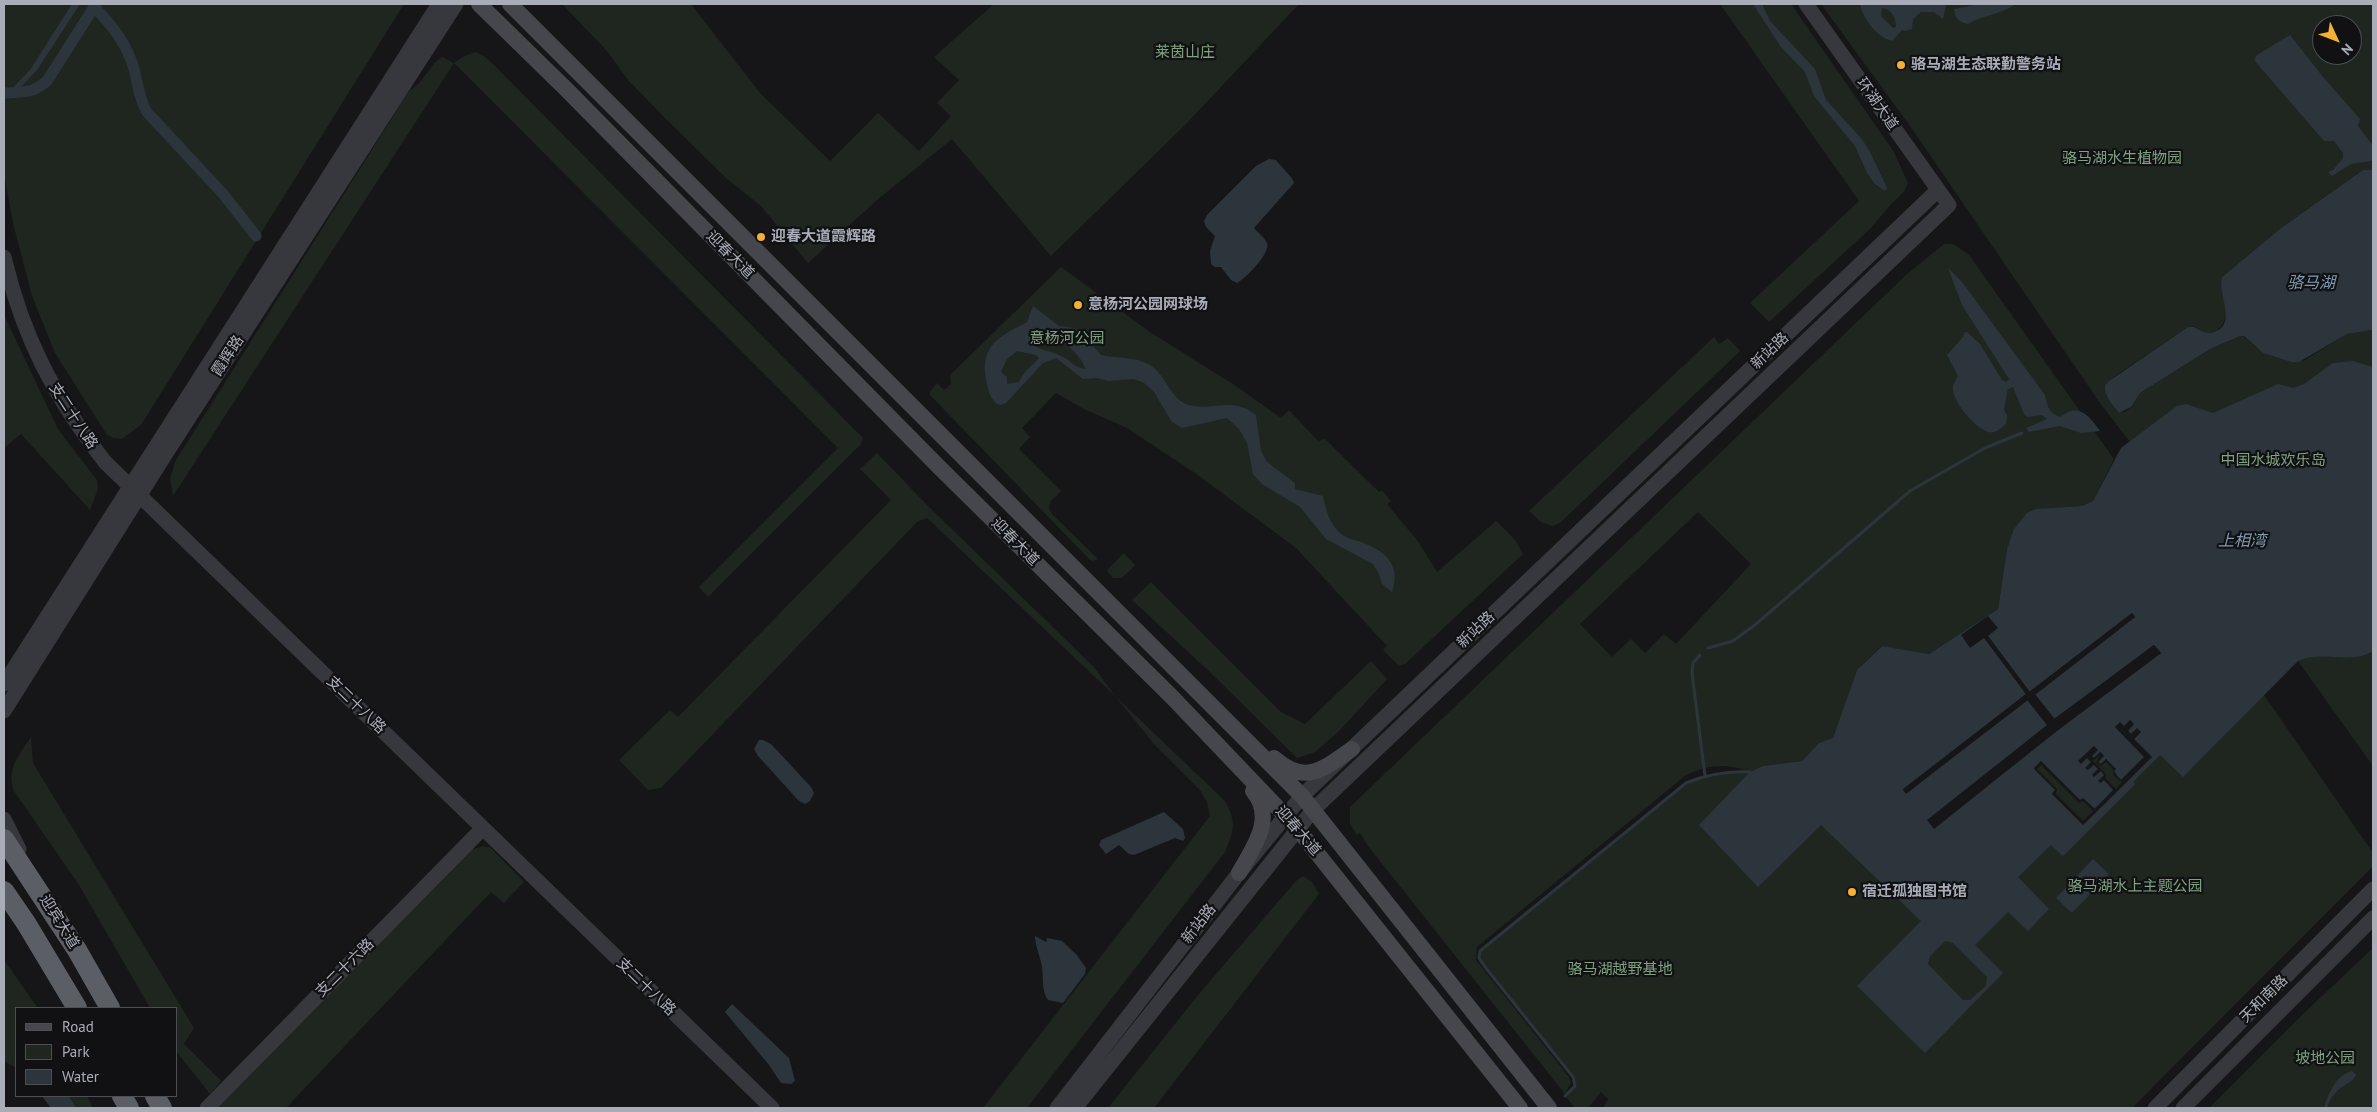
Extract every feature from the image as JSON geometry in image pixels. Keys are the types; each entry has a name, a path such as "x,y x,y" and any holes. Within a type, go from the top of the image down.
{"highway":[{"name":"迎宾大道","path":"4,840 62,926 109,1007"},
{"name":"迎宾大道","path":"4,892 76,1007"},
{"path":"123,1097 129,1108"},
{"path":"156,1097 162,1108"}],"main road":[{"name":"迎春大道","path":"479,4 941,469 1172,697 1285,815 1520,1108"},
{"name":"迎春大道","path":"510,4 1302,796 1549,1108"},
{"path":"534,58 548,42"},
{"path":"1175,671 1286,768 1308,774 1320,771 1352,749"},
{"path":"1172,697 1259,798 1264,811 1264,821 1258,838 1238,873"},
{"path":"1230,757 1246,740"}],"street":[{"name":"霞辉路","path":"4,711 9,689 439,4"},
{"name":"霞辉路","path":"134,491 456,4"},
{"name":"环湖大道","path":"1806,4 1949,205"},
{"name":"新站路","path":"1057,1108 1238,873 1302,796 1938,190"},
{"name":"新站路","path":"1075,1108 1314,809 1949,205"},
{"name":"支二十八路","path":"4,257 10,282 29,339 73,421 104,462 772,1108"},
{"path":"4,717 9,689"},
{"path":"4,819 62,926"},
{"name":"支二十六路","path":"207,1108 483,828"},
{"name":"天和南路","path":"2155,1108 2373,889"},
{"name":"天和南路","path":"2183,1108 2373,918"}],"green space":[{"path":"4,4 404,4 141,425 122,439 107,435 55,353 32,296 13,223 4,174"},
{"name":"莱茵山庄","path":"562,4 691,4 760,93 830,161 878,113 919,151 951,116 937,103 959,80 934,57 994,4 1299,4 1187,123 1051,256 952,139 877,200 808,263 761,206 727,179 665,118 628,80 607,51"},
{"path":"1720,4 1791,4 1894,152 1908,183 1904,192 1871,228 1769,322 1750,303 1859,201"},
{"name":"骆马湖水生植物园","path":"1821,4 2373,4 2373,170 2363,170 2281,228 2222,277 2226,298 2226,313 2222,325 2217,330 2207,333 2195,327 2188,327 2115,376 2105,385 2107,397 2111,403 2119,413 2125,412 2131,407 2140,393 2210,349 2240,336 2243,336 2263,353 2291,362 2305,360 2347,334 2373,330 2373,766 2298,661 2100,403 1910,126"},
{"path":"476,52 492,63 863,438 861,444 708,597 699,587 838,448 454,63 464,56"},
{"path":"442,57 454,63 173,496 170,478 176,460 409,91 419,84 433,65"},
{"path":"1944,244 1953,244 1969,255 2114,459 2093,501 2082,506 2036,509 2007,549 1998,609 1929,654 1881,646 1857,670 1833,739 1819,743 1802,761 1763,766 1910,909 2041,761 2130,720 2264,695 2373,853 2373,866 2132,1108 1603,1108 1608,1099 1601,1092 1588,1108 1575,1108 1565,1096 1575,1086 1573,1077 1485,967 1479,958 1480,951 1686,783 1724,772 1748,771 1740,768 1717,766 1701,769 1686,775 1477,947 1476,960 1569,1077 1571,1082 1565,1094 1368,846 1360,833 1357,835 1350,824 1350,807 1907,274","holes":["1698,512 1751,564 1676,644 1664,634 1645,653 1631,639 1612,657 1580,624"]},
{"name":"意杨河公园","path":"1061,267 1150,332 1236,386 1281,418 1289,410 1319,442 1324,438 1379,492 1382,490 1391,501 1387,504 1417,540 1437,572 1496,521 1516,541 1523,554 1405,664 1399,666 1383,650 1387,646 1296,548 1195,473 1127,428 1084,409 1056,393 1022,428 1030,437 1019,449 1061,491 1051,501 1049,508 1052,514 1098,559 1090,560 930,395 930,392 937,383 944,390 951,384 950,375"},
{"path":"4,315 58,429 97,480 98,489 90,510 21,434 4,448"},
{"path":"1714,337 1719,344 1728,338 1740,351 1560,523 1553,526 1541,522 1529,511"},
{"path":"877,453 928,506 1094,667 1115,696 927,518 918,521 661,788 648,790 619,760 670,710 678,717 891,500 860,469"},
{"path":"1124,553 1135,565 1122,578 1113,578 1107,571"},
{"path":"1151,582 1281,712 1305,724 1371,661 1387,679 1339,731 1315,752 1297,758 1212,674 1132,600"},
{"path":"1115,696 1225,801 1233,821 1232,832 1225,852 1027,1108 983,1108 1210,816 1207,802 1200,790 1154,744"},
{"path":"31,737 33,763 194,1028 184,1044 221,1081 210,1094 178,1054 178,1007 149,1007 79,885 14,791 12,776 18,756"},
{"path":"483,846 491,848 524,882 504,903 491,892 286,1108 213,1108 471,850"},
{"path":"1303,876 1312,882 1319,894 1154,1108 1108,1108 1198,995 1296,881"},
{"name":"坡地公园","path":"2373,948 2373,1108 2209,1108 2303,1014"},
{"path":"4,960 37,1007 15,1007 15,1067 4,1061"},
{"path":"43,1097 88,1097 93,1108 51,1108"}],"water":[{"path":"72,4 80,4 37,70 16,92 9,92 30,70"},
{"path":"1753,4 1762,4 1770,21 1815,69 1826,100 1861,138 1869,150 1887,188 1885,191 1875,184 1867,173 1855,146 1814,96 1805,72 1781,47"},
{"path":"1860,4 1945,4 1946,6 1943,19 1934,12 1921,12 1913,19 1912,29 1902,30 1892,41 1881,36 1872,27","holes":["1882,8 1893,15 1896,27 1893,28 1881,16"]},
{"path":"1980,4 2016,4 1968,24 1956,18 1954,9"},
{"path":"2290,35 2312,65 2360,119 2358,126 2373,146 2373,159 2371,161 2351,164 2332,176 2328,172 2333,170 2343,158 2343,153 2334,141 2324,141 2254,60 2257,55"},
{"path":"1269,159 1276,160 1294,183 1254,228 1266,241 1267,247 1256,265 1237,283 1231,280 1221,267 1215,267 1211,264 1210,251 1215,236 1206,227 1204,221 1207,215 1256,166"},
{"name":"骆马湖","path":"2363,170 2373,170 2373,330 2347,334 2299,362 2291,362 2263,353 2244,336 2240,336 2210,349 2140,393 2131,407 2119,413 2106,393 2105,385 2109,381 2188,327 2194,327 2207,333 2219,330 2224,325 2226,318 2221,284 2222,277 2281,228"},
{"path":"1948,268 1962,282 2045,395 2051,411 2060,417 2073,411 2083,413 2092,420 2100,431 2081,433 2060,426 2029,432 2026,428 2047,419 2042,415 2027,417 2013,387 2008,389 2004,410 2007,415 2006,424 1996,431 1989,432 1984,430 1965,414 1953,393 1953,386 1958,376 1947,355 1963,337 1965,332 1980,344 2002,380 2006,382 2009,379 1962,305"},
{"path":"1033,306 1059,326 1074,328 1081,332 1101,355 1132,359 1150,365 1160,374 1180,401 1186,404 1204,407 1238,406 1256,415 1261,451 1267,462 1295,483 1295,489 1323,496 1331,521 1341,534 1374,548 1391,562 1395,576 1392,592 1382,584 1373,564 1326,539 1300,507 1262,484 1253,474 1247,443 1239,429 1227,418 1182,428 1172,422 1154,392 1144,383 1134,379 1108,381 1097,378 1083,379 1056,358 1043,363 1006,403 1001,405 996,403 989,393 985,374 987,354 998,339 1027,322","holes":["1043,332 1073,350 1086,369 1075,366 1057,354 1031,343 1032,339","1017,351 1036,355 1039,358 1025,372 1019,382 1007,384 1007,377 1001,372 1007,359"]},
{"name":"上相湾","path":"2353,361 2373,367 2373,651 2355,657 2317,657 2298,661 2183,777 2160,755 2133,782 2135,784 2063,856 2051,845 2018,877 2049,909 2028,931 2008,912 1975,945 2003,973 1925,1053 1857,986 1921,921 1821,825 1758,887 1699,825 1750,772 1763,766 1802,761 1819,743 1833,738 1857,670 1882,646 1929,654 1998,609 2007,549 2014,529 2027,513 2036,509 2082,506 2093,501 2121,448 2177,406 2186,404 2213,413 2278,384 2293,388 2304,384 2333,363","holes":["2132,613 2135,617 2035,694 2054,719 2154,645 2161,653 2058,730 1934,828 1928,820 2048,725 2028,700 1906,793 1903,789 2026,694 1985,638 1988,636 2029,692","2130,720 2134,724 2128,730 2131,734 2137,728 2141,732 2134,739 2152,757 2083,825 2052,793 2055,790 2034,768 2041,761 2080,801 2083,798 2094,809 2114,790 2104,780 2099,781 2104,775 2101,771 2092,775 2098,769 2094,765 2086,768 2091,762 2087,758 2078,761 2094,746 2097,750 2091,756 2094,758 2101,752 2104,756 2098,762 2101,764 2106,759 2116,769 2114,771 2121,780 2144,757 2115,727 2120,723 2124,726","1945,941 1953,943 1987,977 1986,986 1970,1000 1963,1000 1928,964 1930,956"]},
{"path":"759,740 771,744 811,787 814,793 810,801 805,804 799,801 758,756 754,749"},
{"path":"1164,812 1183,829 1185,838 1183,841 1175,838 1134,855 1129,854 1119,845 1106,854 1099,845 1101,840"},
{"path":"2093,859 2109,874 2072,913 2056,898"},
{"path":"1035,936 1046,942 1047,938 1062,941 1076,954 1086,968 1085,974 1063,1003 1048,1000 1046,996"},
{"path":"732,1004 789,1058 795,1081 791,1084 781,1083 769,1065 725,1012"},
{"path":"2352,1071 2356,1075 2354,1078 2338,1090 2330,1100 2327,1108 2324,1108 2330,1091 2337,1081 2341,1076"},
{"path":"43,1097 70,1097 76,1108 51,1108"}],"pier":[{"path":"2132,613 2135,617 2035,695 2055,719 2154,645 2161,653 2058,730 1934,829 1927,820 2047,725 2027,700 1906,794 1903,790 2026,694 1984,638 1970,648 1961,635 1988,616 1998,628 1988,636 2030,692","holes":["2154,648 2157,653 2057,728 1935,825 1931,820 2050,727 2030,698 2026,698 1907,790 2029,694 2033,693 2033,696 2055,722"]},
{"path":"2130,720 2134,724 2128,731 2131,734 2137,728 2141,732 2134,739 2152,757 2083,825 2052,794 2055,790 2034,769 2041,761 2080,800 2083,798 2095,809 2113,790 2104,780 2101,783 2098,781 2104,775 2101,771 2094,777 2092,775 2098,769 2094,765 2088,770 2085,768 2091,762 2087,758 2081,764 2078,761 2094,746 2098,750 2092,756 2094,758 2100,752 2104,756 2098,762 2101,764 2106,759 2116,769 2114,771 2121,780 2144,757 2115,727 2120,722 2124,726","holes":["2100,755 2096,763 2101,766 2106,762 2113,769 2114,776 2122,782 2116,789 2105,778 2106,774 2093,761","2041,765 2079,803 2083,801 2093,811 2083,821 2056,794 2057,789 2037,769"]}],"waterway":[{"path":"4,93 32,90 47,81 96,4"},
{"path":"94,7 113,28 123,43 131,60 146,111 224,195 256,236"},
{"path":"1708,648 1733,641 1756,624 1910,491 1985,448 2022,433"},
{"path":"1700,655 1693,663 1692,673 1705,776"},
{"path":"1565,1096 1575,1086 1573,1077 1485,967 1479,958 1480,951 1686,783 1718,774 1750,772"}],"place":[{"name":"骆马湖生态联勤警务站","path":"1901,65"},
{"name":"迎春大道霞辉路","path":"761,237"},
{"name":"意杨河公园网球场","path":"1078,305"},
{"name":"宿迁孤独图书馆","path":"1852,892"}],"park label":[{"name":"中国水城欢乐岛","path":"2273,461"},
{"name":"骆马湖水上主题公园","path":"2135,887"},
{"name":"骆马湖越野基地","path":"1620,970"}]}
